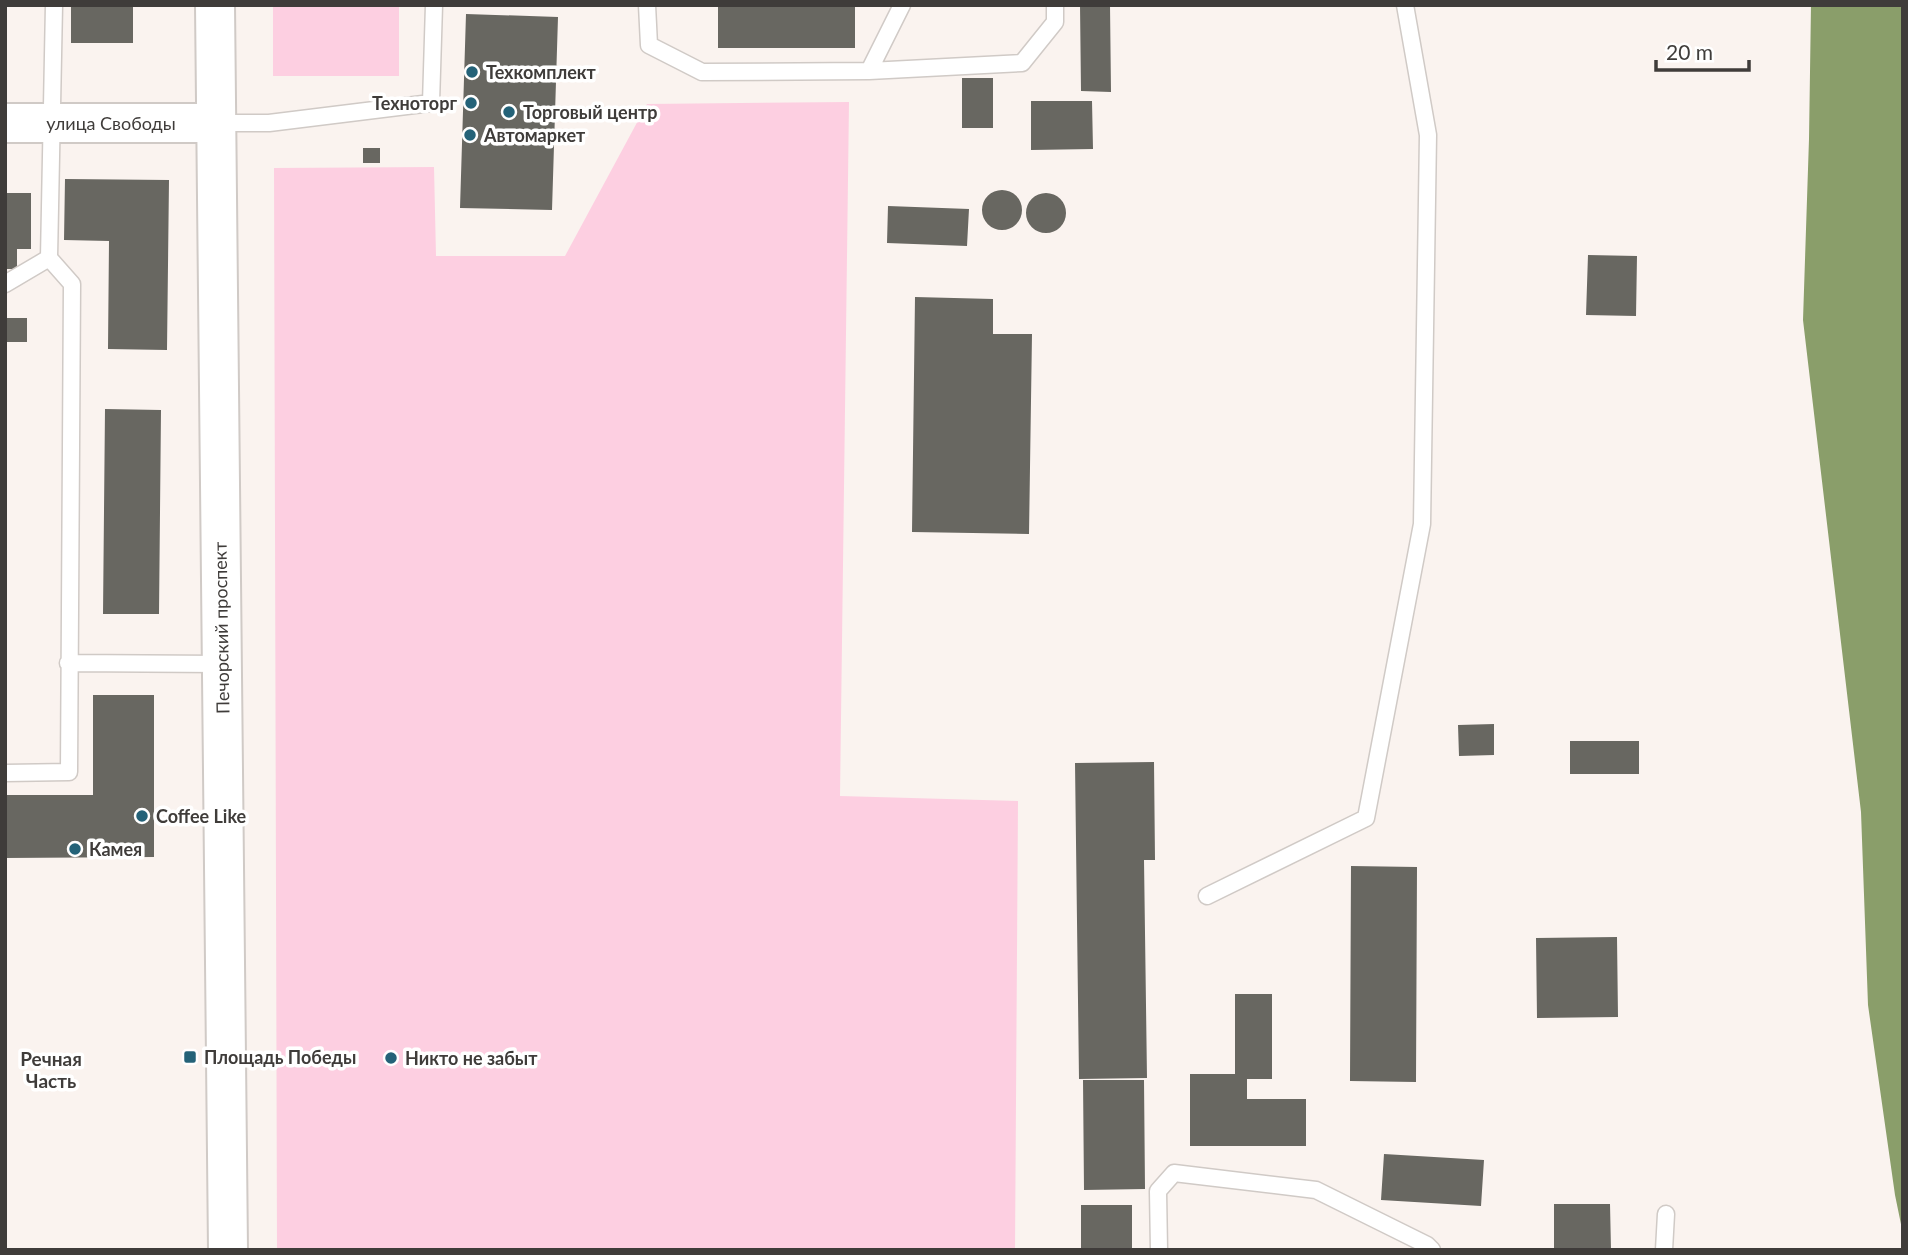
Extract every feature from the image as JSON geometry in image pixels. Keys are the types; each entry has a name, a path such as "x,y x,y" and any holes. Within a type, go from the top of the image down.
{"main road":[{"name":"Печорский проспект","path":"215,5 228,1250"},
{"name":"улица Свободы","path":"5,123 216,123"}],"lane":[{"path":"5,773 69,772 72,284 49,258 54,5"},
{"path":"216,123 269,122 430,103 434,5"},
{"path":"647,5 649,45 702,72 869,71 1022,63 1055,22 1055,5"},
{"path":"869,71 902,5"},
{"path":"1207,896 1366,818 1422,524 1428,135 1405,5"},
{"path":"5,284 49,258"},
{"path":"68,663 221,664"},
{"path":"1159,1250 1158,1191 1174,1173 1316,1190 1427,1245 1432,1250"},
{"path":"1664,1250 1666,1214"}],"shaded area":[{"path":"273,5 399,5 399,76 273,76"},
{"path":"1811,5 1903,5 1903,1234 1868,1005 1861,812 1803,320"},
{"path":"849,102 840,796 1018,801 1015,1250 277,1250 274,168 434,167 436,256 565,256 647,104"}],"building":[{"path":"71,5 133,5 133,43 71,43"},
{"path":"718,5 855,5 855,48 718,48"},
{"path":"1080,5 1110,5 1111,92 1081,91"},
{"name":"Торговый центр","path":"466,14 558,17 552,210 460,208"},
{"path":"962,78 993,78 993,128 962,128"},
{"path":"1031,101 1092,101 1093,149 1031,150"},
{"path":"363,148 380,148 380,163 363,163"},
{"path":"65,179 169,180 167,350 108,349 109,241 64,240"},
{"path":"1002,190 1010,191 1016,196 1021,202 1021,218 1016,224 1010,229 1002,230 994,229 988,224 983,218 982,210 983,202 988,196 994,191"},
{"path":"5,193 31,193 31,249 17,249 17,269 5,269"},
{"path":"1046,193 1054,194 1060,199 1065,205 1065,221 1060,227 1054,232 1046,233 1038,232 1032,227 1027,221 1026,213 1027,205 1032,199 1038,194"},
{"path":"888,206 969,209 967,246 887,243"},
{"path":"1588,255 1637,256 1636,316 1586,315"},
{"path":"915,297 993,299 993,334 1032,334 1029,534 912,532"},
{"path":"5,318 27,318 27,342 5,342"},
{"path":"105,409 161,410 159,614 103,614"},
{"path":"93,695 154,695 154,857 5,858 5,795 93,795"},
{"path":"1494,724 1494,755 1459,756 1458,725"},
{"path":"1570,741 1639,741 1639,774 1570,774"},
{"path":"1154,762 1155,860 1144,860 1147,1078 1079,1079 1075,763"},
{"path":"1351,866 1417,867 1416,1082 1350,1081"},
{"path":"1617,937 1618,1017 1537,1018 1536,938"},
{"path":"1235,994 1272,994 1272,1079 1247,1079 1247,1099 1306,1099 1306,1146 1190,1146 1190,1074 1235,1074"},
{"path":"1083,1080 1144,1080 1145,1189 1084,1190"},
{"path":"1384,1154 1484,1160 1481,1206 1381,1200"},
{"path":"1554,1204 1610,1204 1611,1250 1554,1250"},
{"path":"1081,1205 1132,1205 1132,1250 1081,1250"}],"place":[{"name":"Техкомплект","path":"472,72"},
{"name":"Техноторг","path":"471,103"},
{"name":"Торговый центр","path":"509,112"},
{"name":"Автомаркет","path":"470,135"},
{"name":"Coffee Like","path":"142,816"},
{"name":"Камея","path":"75,849"},
{"name":"Площадь Победы","path":"190,1057"},
{"name":"Никто не забыт","path":"391,1058"}],"district":[{"name":"Речная Часть","path":"51,1069"}]}
